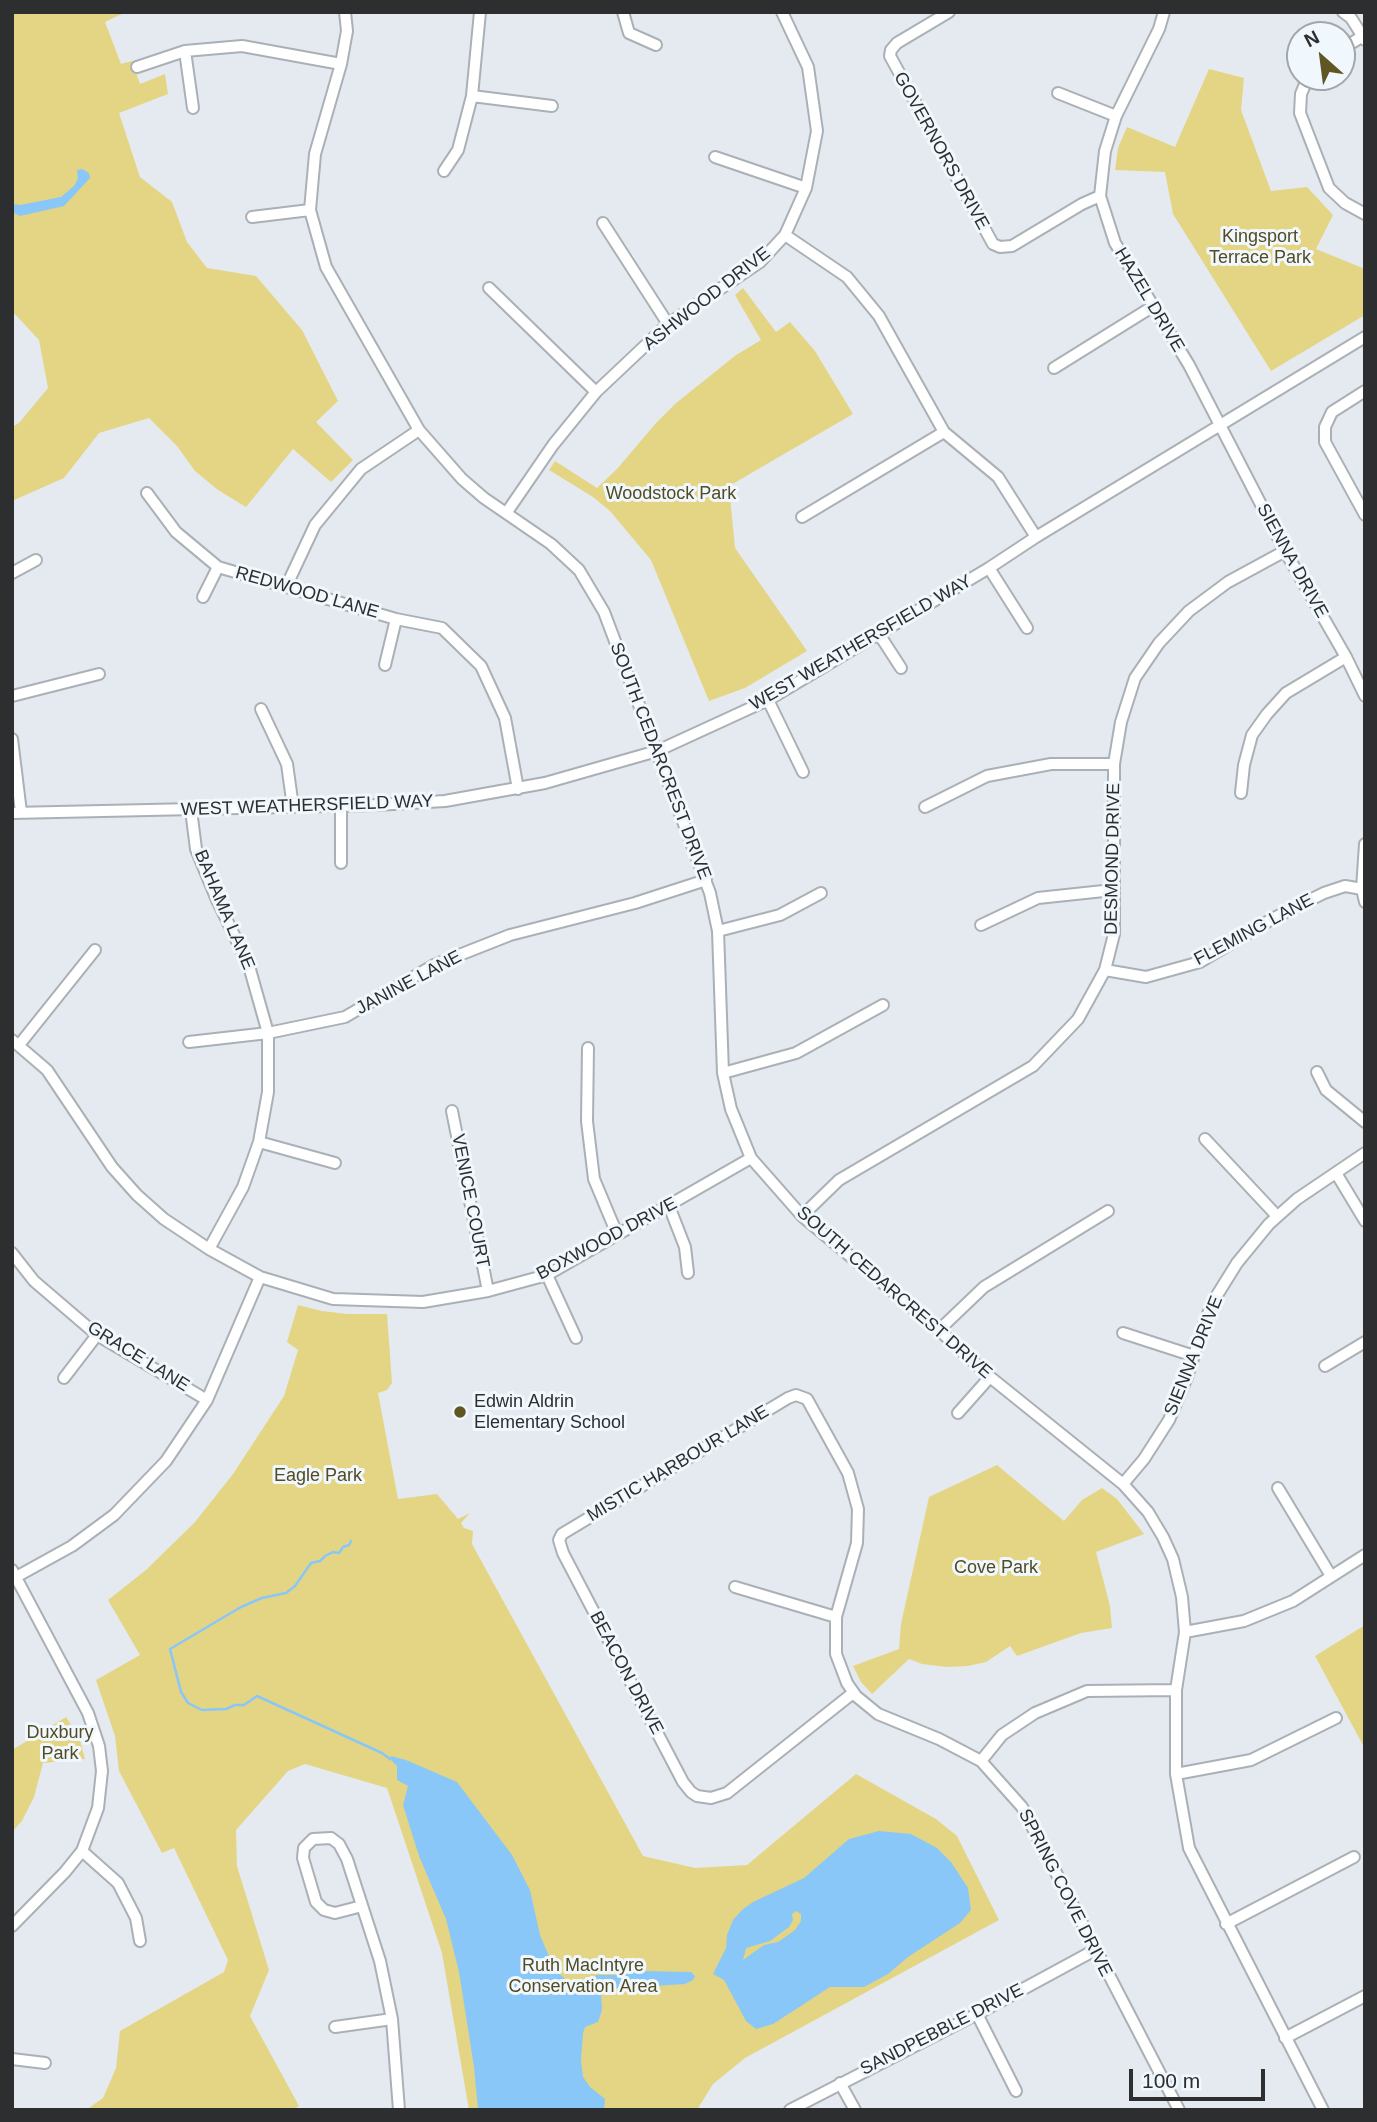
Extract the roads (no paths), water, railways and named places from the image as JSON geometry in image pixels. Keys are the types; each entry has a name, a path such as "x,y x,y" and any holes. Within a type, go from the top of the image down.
{"street":[{"name":"SOUTH CEDARCREST DRIVE","path":"345,12 347,31 341,64 314,154 310,210 326,267 419,430 484,498 551,544 579,570 604,612 706,880 718,931 723,1073 731,1109 751,1158 802,1216 990,1377 1123,1484 1148,1513 1173,1559 1182,1597 1185,1632 1176,1690 1176,1774 1189,1848 1323,2110"},
{"path":"444,171 458,150 472,96 480,12"},
{"path":"623,12 629,33 656,45"},
{"name":"ASHWOOD DRIVE","path":"507,512 553,445 596,392 668,324 760,262 785,235 806,188 817,131 808,68 782,12"},
{"name":"GOVERNORS DRIVE","path":"948,12 897,43 891,50 893,62 990,240 1000,247 1012,246 1100,196"},
{"name":"HAZEL DRIVE","path":"1164,12 1159,29 1116,117 1105,151 1100,196 1115,243 1189,365 1221,424"},
{"path":"1343,12 1351,18 1364,38"},
{"path":"137,67 186,51 242,46 341,64"},
{"path":"186,51 193,108"},
{"path":"1302,91 1300,113 1329,188 1345,203 1365,214"},
{"path":"1058,93 1116,117"},
{"path":"472,96 552,106"},
{"path":"715,157 806,188"},
{"path":"252,217 310,210"},
{"path":"603,223 668,324"},
{"path":"785,235 847,277 879,316 944,432 998,477 1036,537"},
{"path":"489,288 596,392"},
{"path":"1054,368 1152,307"},
{"name":"WEST WEATHERSFIELD WAY","path":"16,813 445,801 518,789 593,771 657,751 768,700 1365,337"},
{"path":"1365,391 1332,412 1325,427 1325,442 1365,515"},
{"name":"SIENNA DRIVE","path":"1221,424 1285,551 1346,657 1365,696"},
{"path":"286,587 315,525 361,469 419,430"},
{"path":"802,517 944,432"},
{"name":"REDWOOD LANE","path":"147,494 176,532 218,567 396,619 442,628 481,666 505,718 518,789"},
{"name":"DESMOND DRIVE","path":"802,1216 839,1180 1034,1066 1078,1019 1105,970 1114,934 1114,764 1121,722 1135,678 1159,643 1189,611 1228,582 1285,551"},
{"path":"12,573 36,560"},
{"name":"REDWOOD LANE","path":"203,597 218,567"},
{"path":"989,568 1027,628"},
{"name":"REDWOOD LANE","path":"385,665 396,619"},
{"path":"879,634 901,668"},
{"path":"1241,793 1244,765 1252,735 1267,714 1286,693 1346,657"},
{"path":"12,696 99,674"},
{"path":"768,700 803,772"},
{"path":"261,709 287,764 293,807"},
{"path":"12,739 16,813"},
{"path":"925,807 987,776 1051,764 1114,764"},
{"path":"341,806 341,863"},
{"name":"BAHAMA LANE","path":"191,810 196,849 249,966 268,1033 268,1092 259,1142 243,1187 208,1249"},
{"path":"1365,844 1362,889 1365,902"},
{"name":"JANINE LANE","path":"189,1042 268,1033 345,1017 434,965 510,935 635,903 706,880"},
{"name":"FLEMING LANE","path":"1105,970 1146,977 1200,962 1272,919 1324,893 1345,886 1362,889"},
{"path":"981,925 1038,898 1113,890"},
{"path":"718,931 780,915 821,892"},
{"path":"16,1043 95,950"},
{"path":"723,1073 796,1053 883,1006"},
{"name":"BOXWOOD DRIVE","path":"16,1043 52,1076 97,1146 137,1195 164,1219 208,1249 260,1276 333,1299 423,1302 488,1292 547,1275 751,1158"},
{"path":"588,1048 587,1121 594,1179 617,1234"},
{"path":"1317,1072 1326,1090 1365,1122"},
{"name":"VENICE COURT","path":"452,1111 488,1292"},
{"path":"1205,1139 1277,1216"},
{"path":"259,1142 335,1163"},
{"name":"SIENNA DRIVE","path":"1123,1484 1165,1428 1180,1397 1205,1321 1225,1281 1253,1241 1306,1192 1365,1153"},
{"path":"1336,1173 1365,1221"},
{"path":"669,1206 685,1247 688,1273"},
{"path":"939,1331 973,1296 992,1281 1108,1211"},
{"name":"GRACE LANE","path":"12,1252 34,1280 97,1335 207,1399"},
{"path":"547,1275 576,1338"},
{"path":"12,1926 82,1851 98,1808 102,1781 99,1746 88,1713 14,1573 72,1546 114,1515 166,1461 207,1399 260,1276"},
{"path":"1123,1333 1194,1356"},
{"path":"64,1378 97,1335"},
{"path":"1325,1366 1365,1342"},
{"path":"958,1413 990,1377"},
{"name":"MISTIC HARBOUR LANE","path":"559,1540 566,1530 788,1398 802,1395"},
{"name":"SPRING COVE DRIVE","path":"802,1395 811,1405 848,1473 858,1509 855,1553 836,1617 835,1654 842,1674 853,1693 878,1714 939,1739 981,1761 1021,1807 1178,2110"},
{"path":"1278,1488 1331,1577"},
{"name":"BEACON DRIVE","path":"559,1540 563,1553 682,1782 691,1792 702,1798 727,1793 853,1693"},
{"path":"1185,1632 1244,1621 1293,1601 1365,1555"},
{"path":"734,1587 836,1617"},
{"path":"981,1761 1002,1735 1035,1713 1087,1691 1176,1690"},
{"path":"1176,1774 1251,1760 1336,1718"},
{"path":"362,1906 335,1913 324,1910 316,1902 303,1858 304,1848 313,1839 331,1838 339,1844 347,1859 380,1961 392,2019 399,2110"},
{"path":"82,1851 118,1883 136,1919 140,1941"},
{"path":"1226,1924 1354,1857"},
{"name":"SANDPEBBLE DRIVE","path":"790,2110 1095,1950"},
{"path":"1285,2038 1365,1996"},
{"path":"977,2014 1016,2091"},
{"path":"334,2026 392,2019"},
{"path":"12,2059 45,2063"},
{"path":"840,2083 855,2110"}],"water":[{"path":"82,169 89,173 90,178 64,206 20,216 12,212 12,204 20,205 61,197 74,186 78,178 77,170"},
{"path":"391,1756 457,1782 512,1855 530,1890 540,1935 554,1968 565,1979 574,1982 597,1975 642,1971 691,1972 695,1976 685,1984 605,1989 601,1992 602,2010 598,2022 585,2027 581,2060 583,2077 590,2087 605,2099 604,2110 478,2110 459,1972 446,1919 419,1856 403,1805 408,1786 397,1780 397,1766 390,1759"},
{"path":"879,1831 911,1834 937,1848 951,1862 968,1888 971,1910 960,1923 908,1957 888,1974 864,1987 830,1987 773,2024 756,2029 746,2021 724,1980 713,1974 726,1948 727,1935 733,1920 753,1902 804,1878 849,1839","holes":["796,1911 801,1914 801,1921 795,1930 778,1942 764,1945 743,1960 746,1948 770,1941 789,1927 793,1920 792,1914"]}],"waterway":[{"path":"351,1541 339,1553 333,1552 320,1561 311,1563 295,1586 286,1593 262,1598 241,1607 170,1649 181,1692 188,1703 202,1710 226,1709 244,1705 257,1696 390,1759"}],"place":[{"name":"Edwin Aldrin Elementary School","path":"460,1412"}],"park label":[{"name":"Kingsport Terrace Park","path":"1260,247"},
{"name":"Woodstock Park","path":"671,494"},
{"name":"Eagle Park","path":"318,1476"},
{"name":"Cove Park","path":"996,1568"},
{"name":"Duxbury Park","path":"60,1743"},
{"name":"Ruth MacIntyre Conservation Area","path":"583,1976"}]}
